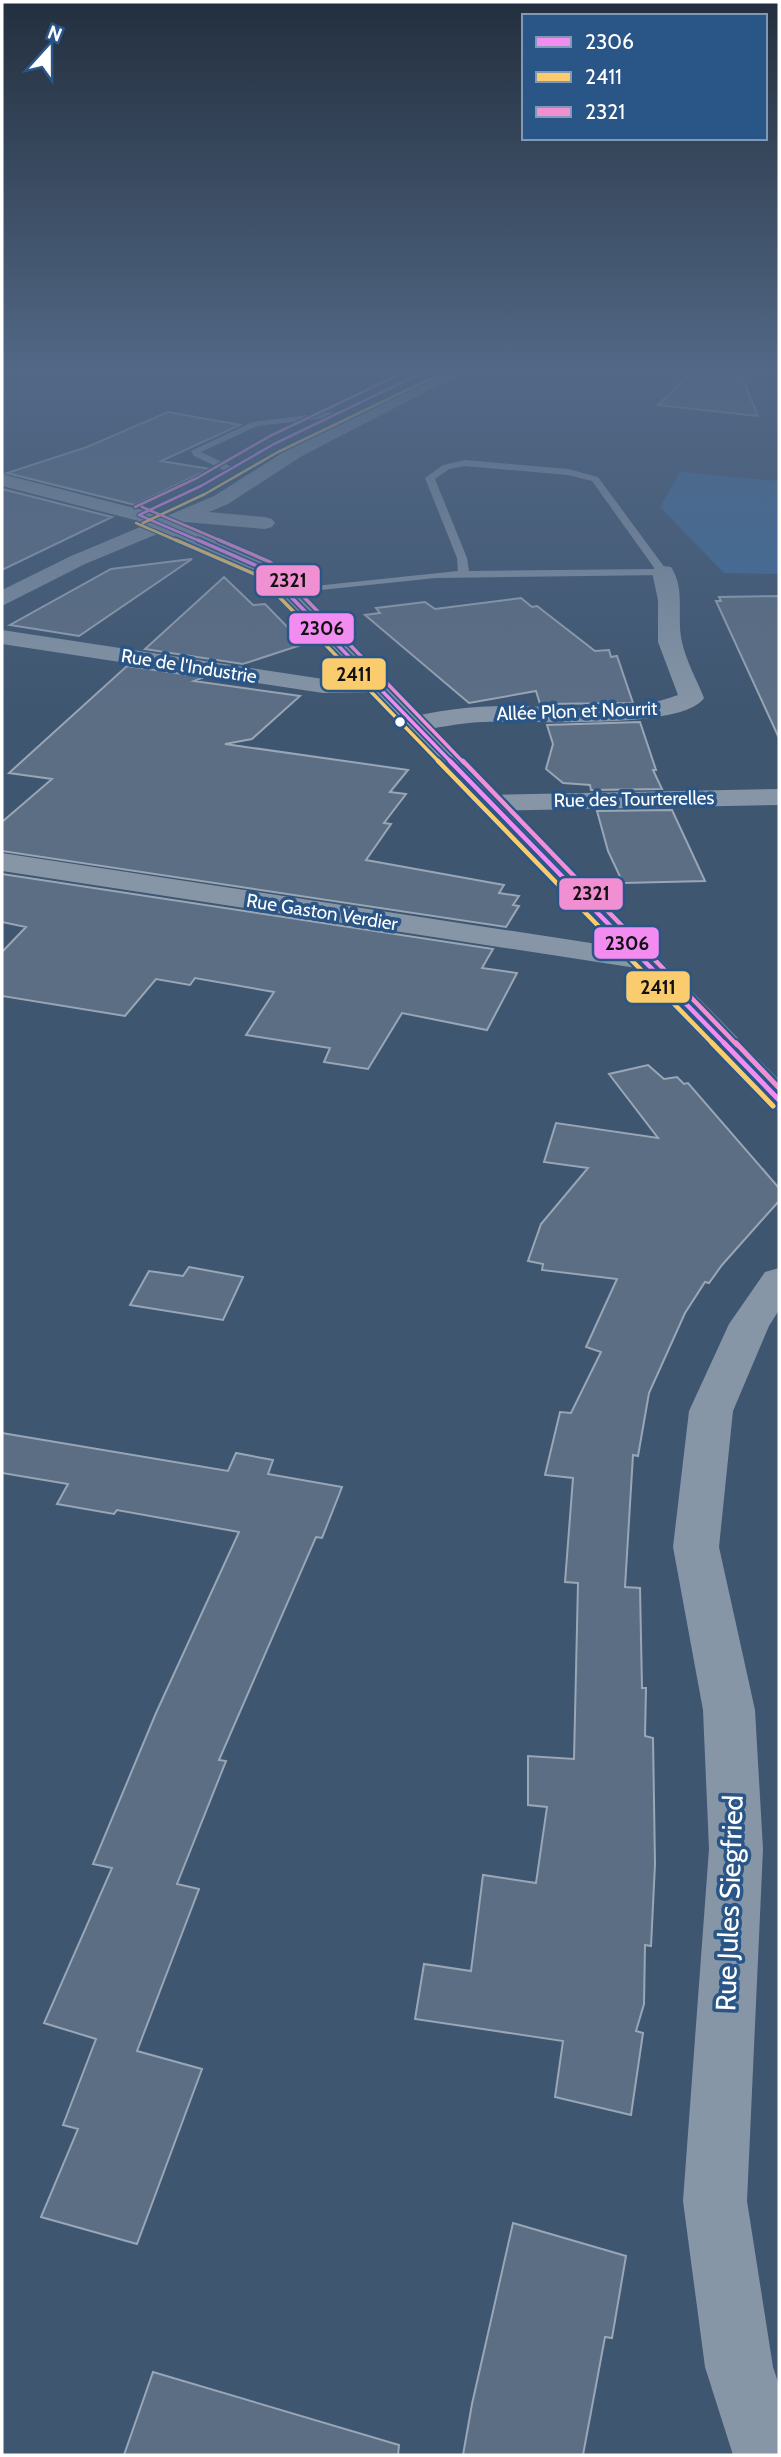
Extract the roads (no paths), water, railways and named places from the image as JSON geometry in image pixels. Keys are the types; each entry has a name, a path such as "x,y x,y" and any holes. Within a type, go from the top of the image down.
{"main road":[{"path":"2,582 202,484"},
{"path":"2,598 78,559 221,500 248,484"},
{"path":"263,484 268,551 264,569"},
{"path":"139,515 186,516 264,507"},
{"path":"202,541 264,507"},
{"path":"139,515 264,569 488,803 779,1100"}],"street":[{"path":"13,484 139,515"},
{"name":"Allée Plon et Nourrit","path":"413,724 480,714 643,711 676,707 692,698 670,642 669,600 663,572"},
{"name":"Rue de l'Industrie","path":"2,637 323,686 376,687"},
{"name":"Rue des Tourterelles","path":"488,803 779,797"},
{"name":"Rue Gaston Verdier","path":"2,862 643,960"},
{"name":"Rue Jules Siegfried","path":"768,2455 739,2367 715,2201 736,1849 729,1710 696,1547 711,1411 749,1324 779,1281"}],"lane":[{"path":"432,484 462,558 464,575"},
{"path":"599,484 663,572"},
{"path":"286,592 436,575 663,572"}]}
